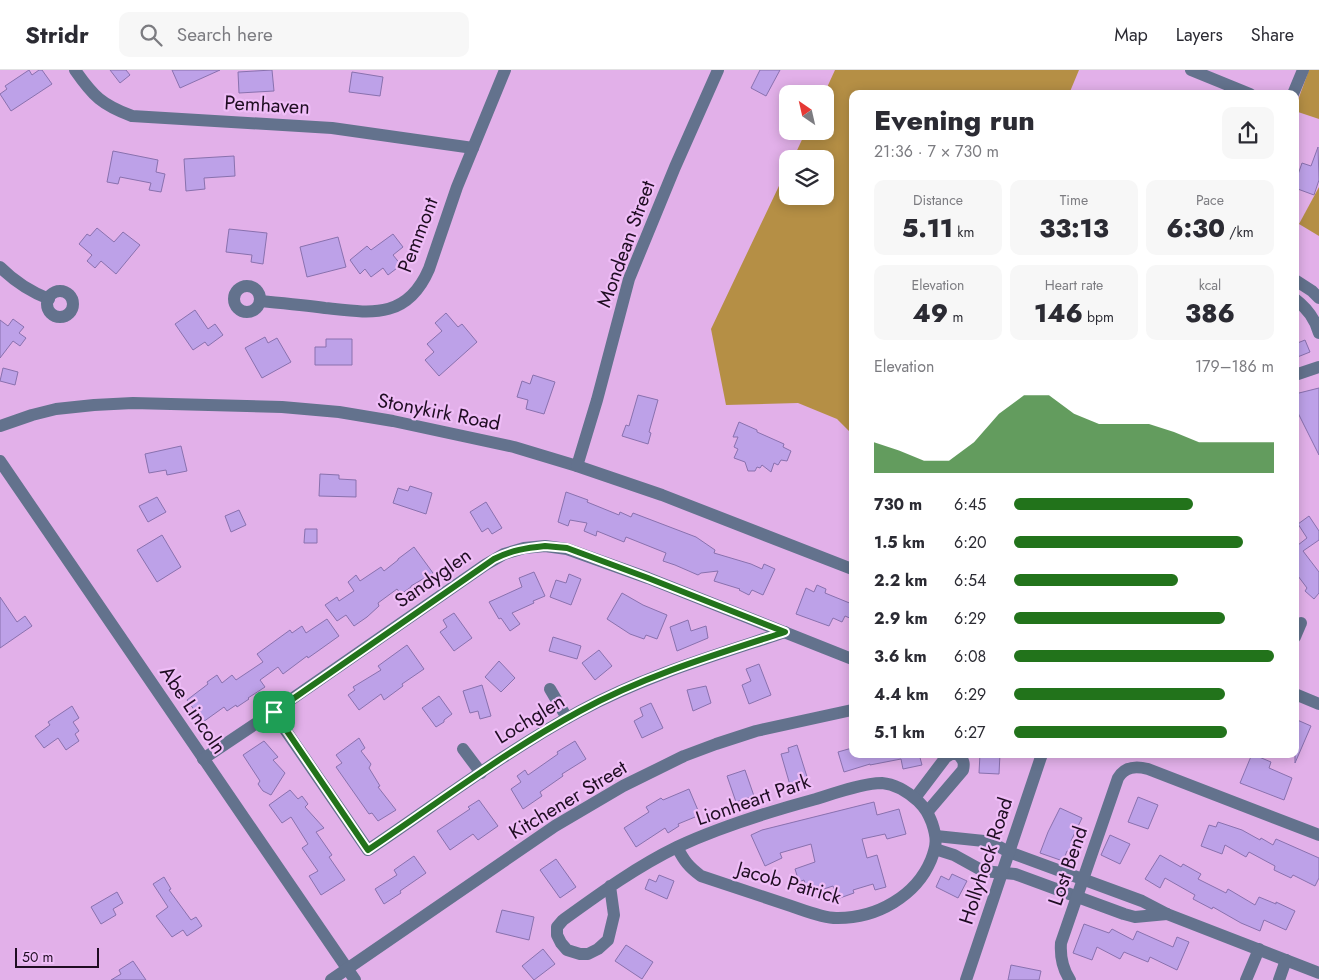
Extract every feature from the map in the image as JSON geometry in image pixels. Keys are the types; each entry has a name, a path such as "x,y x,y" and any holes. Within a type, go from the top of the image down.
{"street":[{"name":"Pemhaven","path":"75,70 89,90 102,101 116,110 132,116 332,128 474,148"},
{"name":"Pemmont","path":"260,301 361,312 382,311 400,304 411,296 424,281 429,269 457,187 505,70"},
{"name":"Mondean Street","path":"577,466 597,400 629,279 675,167 718,70"},
{"path":"1191,70 1240,90"},
{"path":"1294,90 1302,70"},
{"path":"0,267 28,289 48,299"},
{"path":"1299,282 1312,290 1319,298"},
{"path":"1299,302 1309,312 1319,333"},
{"path":"1299,374 1319,367"},
{"name":"Stonykirk Road","path":"0,426 56,409 94,404 133,402 282,407 339,412 402,423 514,447 577,466 662,494 849,568"},
{"name":"Abe Lincoln","path":"0,461 355,980"},
{"name":"Sandyglen","path":"203,759 274,712 485,565 504,554 524,548 545,546 567,548 849,658"},
{"path":"1299,628 1301,623"},
{"name":"Lochglen","path":"274,712 368,850 480,773 541,733 581,710 661,674 785,632"},
{"path":"550,689 567,718"},
{"path":"1299,696 1319,704"},
{"name":"Kitchener Street","path":"331,980 555,826 623,786 684,756 716,744 756,731 849,711"},
{"path":"463,749 480,773"},
{"path":"915,798 945,758"},
{"path":"928,811 964,770 965,764 961,758"},
{"name":"Hollyhock Road","path":"966,980 1041,758"},
{"name":"Lost Bend","path":"1070,980 1064,971 1060,955 1061,943 1118,778 1128,768 1137,766 1148,769 1319,835"},
{"path":"934,773 949,786"},
{"name":"Lionheart Park","path":"610,886 614,915 608,940 598,949 588,954 567,950 557,935 557,927 563,920 610,886 677,848 718,829 763,813 865,785 883,783 910,794 928,811 936,843"},
{"path":"960,858 965,840"},
{"path":"936,843 965,840 984,841 994,844 1009,852 1142,901 1166,914 1319,972"},
{"path":"936,843 983,871 1015,874 1077,898 1136,917 1166,914"},
{"name":"Jacob Patrick","path":"677,848 683,860 701,876 810,912 836,918 861,916 887,907 903,896 917,884 927,870 936,843"},
{"path":"1246,980 1259,949"},
{"path":"1279,980 1286,960"}],"shaded area":[{"path":"835,70 1079,70 1071,90 849,90 849,431 837,419 798,403 726,405 711,329 779,186 779,205 834,205 834,150 797,150 802,140 834,140 834,85 828,85"},
{"path":"1309,70 1319,70 1319,119 1299,112 1299,97"},
{"path":"1319,187 1319,236 1299,224"}],"building":[{"path":"29,70 32,75 42,70 52,84 11,111 0,94 7,89 5,86"},
{"path":"110,70 126,70 130,75 120,83"},
{"path":"172,70 220,70 180,88"},
{"path":"272,70 274,91 239,93 238,72"},
{"path":"760,70 780,70 766,96 751,88"},
{"path":"352,72 383,77 380,96 349,92"},
{"path":"1318,147 1319,180 1314,195 1299,189 1299,172 1302,163 1311,166"},
{"path":"113,151 158,160 156,172 165,174 161,192 149,190 151,183 120,177 118,184 107,182"},
{"path":"234,156 235,176 204,178 205,189 186,191 184,159"},
{"path":"97,228 114,242 123,232 140,245 116,274 101,261 95,268 87,261 92,255 79,244 87,234 90,236"},
{"path":"229,229 267,233 263,264 251,262 252,255 226,252"},
{"path":"393,234 403,247 393,255 401,265 388,275 383,268 371,277 365,269 360,274 350,260 367,246 371,250"},
{"path":"338,237 346,267 307,277 300,247"},
{"path":"195,310 208,329 215,324 223,335 208,346 205,342 193,350 175,324"},
{"path":"446,313 458,327 462,324 477,342 439,376 425,360 434,352 427,344 442,331 435,323"},
{"path":"13,319 24,327 19,333 26,338 20,346 13,341 0,358 0,320 8,326"},
{"path":"265,337 268,343 277,338 291,362 262,378 245,348"},
{"path":"326,339 352,339 352,365 315,365 315,347 326,347"},
{"path":"1305,340 1310,352 1299,356 1299,342"},
{"path":"3,368 18,372 15,385 0,381"},
{"path":"533,375 555,382 544,414 526,409 528,400 517,397 522,381 530,384"},
{"path":"1319,388 1319,455 1299,415 1299,393"},
{"path":"638,395 658,400 649,432 651,433 648,444 622,436 626,425 629,426"},
{"path":"739,422 784,444 783,447 791,451 787,461 781,460 778,465 774,463 771,472 762,465 760,468 757,467 755,471 748,471 745,462 734,458 738,449 734,447 738,437 733,437"},
{"path":"181,446 187,471 167,475 166,470 149,473 145,454"},
{"path":"320,474 339,475 339,479 356,480 356,497 319,496"},
{"path":"410,486 432,493 426,514 393,503 398,488 408,491"},
{"path":"566,492 619,515 620,512 631,517 633,513 696,537 715,550 714,553 762,569 764,564 775,569 763,595 752,590 749,595 740,589 714,581 718,571 698,575 663,561 666,553 626,537 624,542 597,531 596,536 584,531 587,523 570,520 568,526 558,522"},
{"path":"157,497 166,512 148,522 139,506"},
{"path":"486,502 502,528 492,534 488,528 482,532 470,512"},
{"path":"239,510 246,525 231,532 225,516"},
{"path":"1309,516 1319,531 1319,540 1303,551 1319,572 1319,593 1314,599 1305,591 1307,588 1299,577 1299,544 1307,538 1299,523"},
{"path":"305,529 317,529 317,543 304,543"},
{"path":"162,535 181,567 157,582 137,550"},
{"path":"414,547 433,573 401,594 397,589 378,603 379,606 354,626 346,615 337,621 325,605 337,597 339,601 354,591 348,582 356,575 360,581 381,567 384,571"},
{"path":"534,572 545,596 512,613 520,624 510,631 501,618 499,619 489,602 522,587 519,578"},
{"path":"569,574 581,579 571,605 550,597 556,580 566,583"},
{"path":"817,585 826,589 825,593 849,603 849,618 845,616 842,622 833,618 829,626 796,614 806,588 814,592"},
{"path":"622,593 643,605 667,615 657,639 646,635 644,639 630,634 607,619"},
{"path":"0,597 17,622 25,616 32,626 0,648"},
{"path":"454,613 472,638 454,651 440,632 447,627 443,620"},
{"path":"327,619 339,636 283,674 278,667 260,680 265,687 237,707 236,705 227,711 224,707 203,722 187,700 217,675 222,683 232,675 236,680 263,662 257,654 290,630 292,633 302,626 306,633"},
{"path":"688,620 691,631 706,626 708,638 677,651 670,627"},
{"path":"553,637 581,646 577,659 549,651"},
{"path":"407,645 424,669 402,684 403,686 384,700 381,694 359,710 348,695 355,690 353,687 381,670 378,666"},
{"path":"599,650 612,666 595,680 582,663"},
{"path":"499,661 515,678 501,692 485,677"},
{"path":"759,664 771,695 749,704 742,685 751,681 746,669"},
{"path":"482,685 491,716 480,719 478,711 470,713 463,691"},
{"path":"706,686 711,703 693,711 687,690"},
{"path":"439,696 452,714 436,727 422,708"},
{"path":"651,703 663,728 642,738 634,721 643,716 640,708"},
{"path":"72,706 79,718 73,722 79,731 75,734 79,741 66,750 58,738 44,748 35,736 50,725 48,722"},
{"path":"1299,721 1311,726 1299,754"},
{"path":"359,738 365,748 361,751 371,764 369,768 380,786 378,787 396,810 378,821 372,813 369,814 336,767 342,763 336,755"},
{"path":"264,741 278,757 273,760 285,773 271,795 263,791 258,784 260,781 243,755"},
{"path":"575,741 586,759 562,774 563,776 540,792 542,796 523,809 511,789 521,782 517,776 525,770 528,775 558,754 557,752"},
{"path":"797,745 808,780 790,785 781,754 789,752 788,748"},
{"path":"849,749 849,758 920,758 922,765 903,769 901,759 870,764 844,772 838,752"},
{"path":"980,758 1000,758 999,774 979,773"},
{"path":"1250,758 1262,758 1271,762 1269,768 1292,778 1284,800 1240,783"},
{"path":"745,770 754,796 736,802 727,776"},
{"path":"689,789 700,815 678,824 679,826 668,833 665,828 636,847 624,828 649,812 646,807 661,798 663,800"},
{"path":"290,790 298,799 302,796 308,804 305,807 324,828 316,832 332,855 329,857 345,880 321,895 309,876 318,871 302,848 308,844 291,817 282,823 269,805"},
{"path":"1138,797 1158,805 1148,829 1128,822"},
{"path":"479,800 498,826 478,840 473,834 450,850 437,831 470,809 468,807"},
{"path":"874,802 877,815 899,809 906,834 887,839 885,834 862,839 867,858 877,855 886,887 875,890 873,884 853,890 854,893 837,899 833,886 808,894 804,880 799,882 795,869 815,862 811,844 780,853 782,858 765,866 751,835 762,830"},
{"path":"1060,808 1082,818 1071,841 1073,841 1070,852 1067,851 1063,861 1040,853"},
{"path":"1218,822 1242,830 1273,845 1276,839 1319,858 1319,878 1315,886 1293,875 1291,878 1274,870 1275,866 1249,852 1246,857 1225,845 1222,854 1201,846 1209,825 1216,827"},
{"path":"1110,835 1130,844 1120,864 1101,855"},
{"path":"1160,855 1181,867 1183,864 1201,874 1198,879 1226,893 1228,889 1255,905 1259,897 1276,904 1276,902 1295,911 1286,930 1264,920 1260,931 1241,923 1213,907 1212,909 1193,899 1195,895 1165,878 1160,888 1145,879"},
{"path":"414,856 426,873 384,904 375,889 397,875 394,870"},
{"path":"556,859 576,887 560,898 540,870"},
{"path":"952,874 967,881 958,898 936,887 941,876 949,880"},
{"path":"659,875 674,881 667,899 645,889 649,879 656,882"},
{"path":"164,877 171,889 169,890 191,920 196,917 202,926 187,936 183,930 172,937 156,916 168,907 153,884"},
{"path":"117,892 123,903 113,909 116,915 101,924 91,907"},
{"path":"502,910 534,917 529,940 496,932"},
{"path":"1084,924 1109,933 1112,929 1133,940 1137,931 1173,947 1177,937 1189,942 1177,970 1150,957 1148,962 1124,952 1120,959 1097,947 1092,960 1073,953"},
{"path":"626,945 653,962 642,979 615,961"},
{"path":"543,949 555,964 534,980 522,966"},
{"path":"133,961 146,980 111,980 121,974 119,970"},
{"path":"1011,965 1041,971 1039,980 1008,980"}],"route":[{"path":"545,546 567,548 785,632 661,674 581,710 501,759 368,850 274,712 494,559 524,548 545,546"}]}
